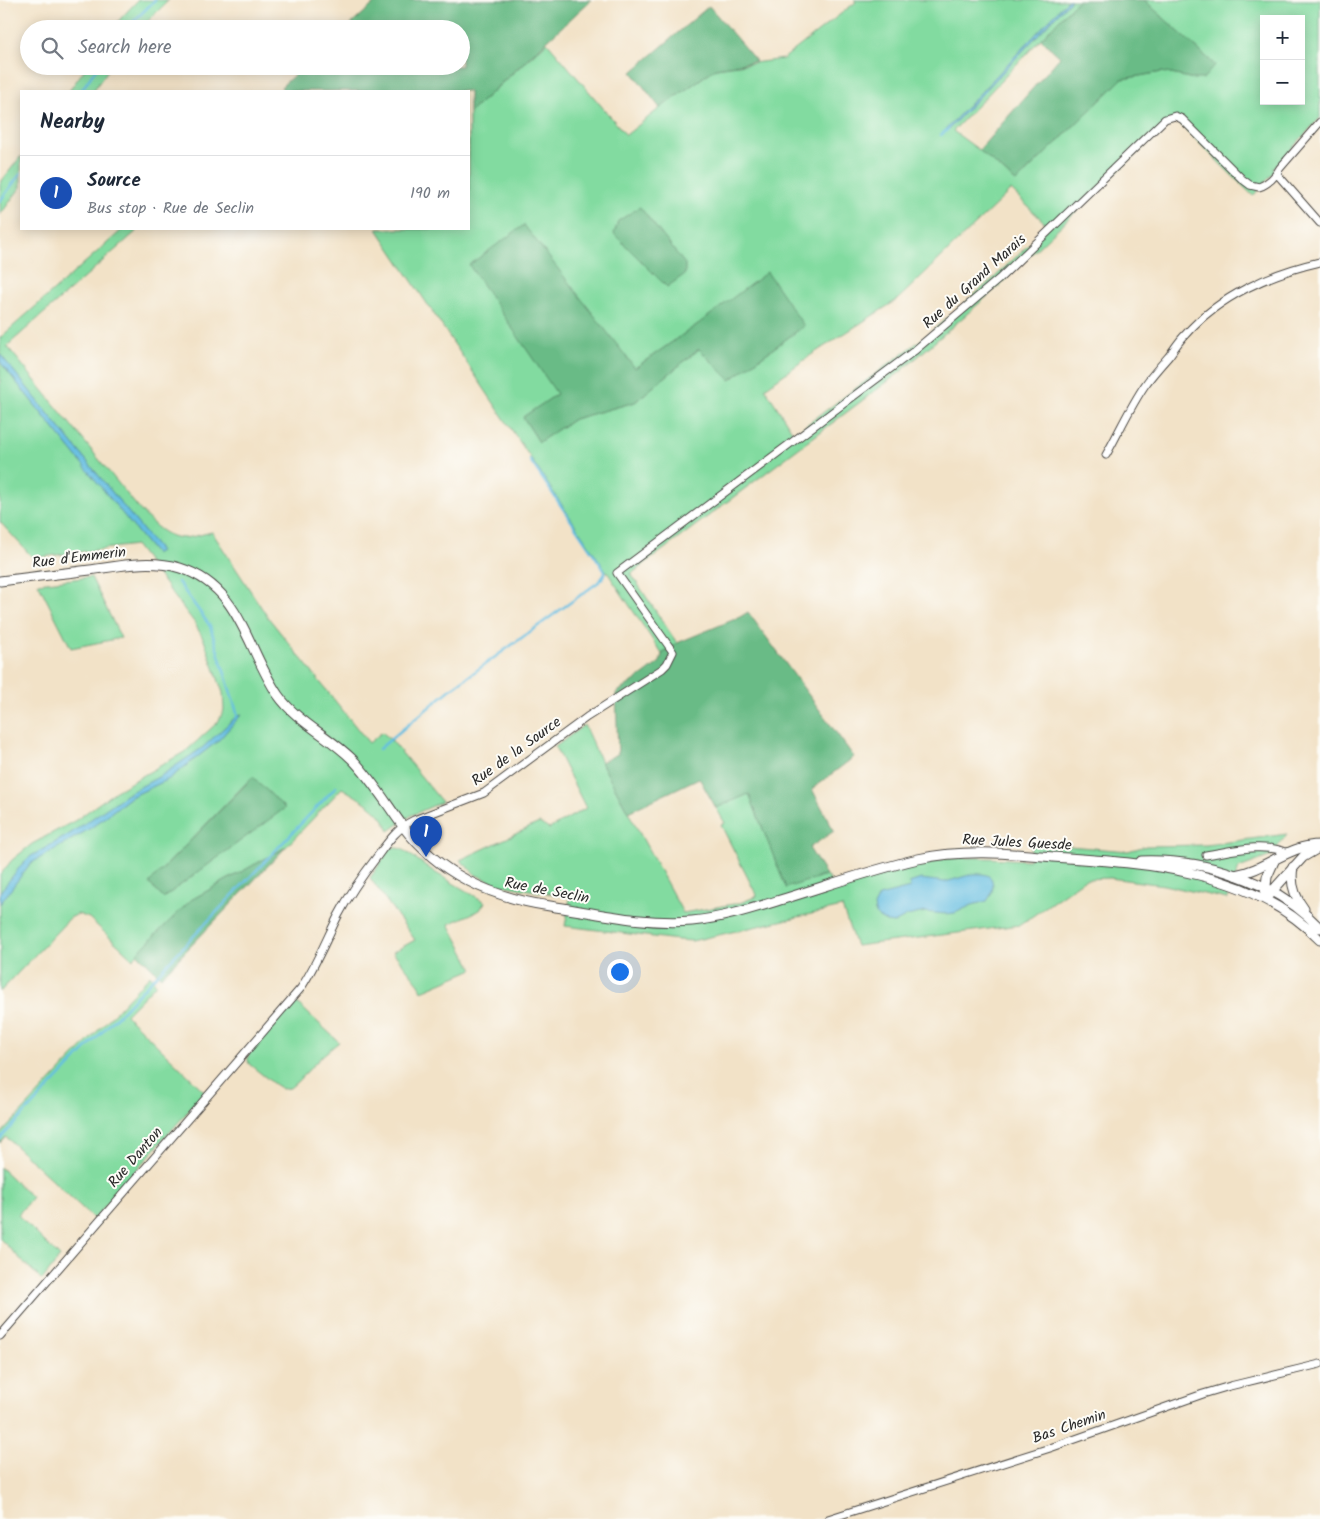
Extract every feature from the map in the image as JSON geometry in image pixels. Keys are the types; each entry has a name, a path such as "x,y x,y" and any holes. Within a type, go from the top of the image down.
{"main road":[{"name":"Rue d'Emmerin","path":"0,581 141,564 161,564"},
{"name":"Rue de Seclin","path":"161,564 175,566 194,573 220,592 236,613 271,684 282,700 353,760 417,842 462,878 494,893 532,903 652,921 692,921 726,916 919,859"},
{"path":"1235,875 1252,870 1304,846 1320,846"},
{"path":"1265,899 1269,890 1306,854 1320,846"},
{"name":"Rue Jules Guesde","path":"919,859 976,852 1113,861 1176,862 1200,865 1235,875 1269,890 1294,905 1317,926"},
{"path":"1288,853 1292,859 1294,893 1317,926"},
{"path":"1269,890 1268,872 1275,859"},
{"name":"Rue Jules Guesde","path":"1113,861 1180,871 1241,888 1265,899 1300,922 1320,940"}],"street":[{"name":"Rue du Grand Marais","path":"617,573 948,324 999,280 1165,119 1175,116 1182,119 1250,185 1263,186 1277,174"},
{"path":"1320,122 1280,168 1277,174 1320,222"},
{"path":"1106,455 1146,384 1186,334 1209,312 1228,298 1256,283 1299,266 1320,262"},
{"name":"Rue de la Source","path":"292,998 313,969 353,889 390,838 403,826 430,813 484,793 587,716 664,667 673,652 617,573"},
{"path":"1206,855 1265,848 1288,853"},
{"name":"Rue Danton","path":"0,1336 292,998"},
{"name":"Bas Chemin","path":"828,1519 1050,1448 1204,1394 1320,1364"}],"green space":[{"path":"138,0 169,0 149,20 120,20"},
{"path":"378,0 591,0 470,112 470,90 283,90 281,87 294,75 470,75 470,20 356,20"},
{"path":"854,0 1078,0 953,131 979,150 1016,182 1122,79 1162,72 1194,79 1215,65 1144,0 1320,0 1320,118 1273,169 1276,170 1253,196 1178,122 1170,122 999,286 899,373 631,574 677,643 662,654 378,230 470,230 470,112 547,42 626,135 716,68 783,59 856,2","holes":["1011,190 1048,226 994,278 925,337 794,434 765,388 811,355 897,300","698,324 804,326 730,380 699,349 635,402 574,419 539,442 523,417 557,394 635,368"]},
{"path":"1078,0 1144,0 1215,65 1203,79 1194,79 1162,72 1122,79 1016,182 979,150 1060,57 1041,39"},
{"path":"709,6 756,61 716,68 660,108 632,72"},
{"path":"81,75 105,75 94,90 70,90"},
{"path":"20,157 20,188 0,215 0,183"},
{"path":"640,207 685,264 685,274 667,287 614,234 618,221"},
{"path":"524,225 635,368 767,272 804,326 730,380 699,349 635,402 574,419 539,442 523,417 557,394 469,265"},
{"path":"122,230 138,230 7,346 154,525 165,533 184,538 212,532 267,616 369,743 382,732 393,742 442,802 412,815 389,831 386,823 376,811 342,788 286,847 191,900 133,959 89,918 78,914 70,918 0,992 0,875 12,860 32,844 76,820 116,791 186,751 218,722 224,710 223,693 204,640 194,622 135,545 33,558 0,522 0,337","holes":["252,777 284,808 163,898 149,883"]},
{"path":"91,577 121,638 71,648 38,583"},
{"path":"748,612 854,757 812,789 834,831 809,848 826,875 786,888 749,794 716,808 699,778 628,812 601,762 618,754 616,693 660,662 662,654 677,643"},
{"path":"584,725 601,762 683,913 740,903 757,896 721,825 725,823 716,808 749,793 786,887 826,875 836,889 903,868 944,859 1029,860 1032,843 1128,851 1146,846 1206,845 1287,834 1271,856 1239,868 1227,899 1164,885 1110,878 1085,879 1020,925 856,946 842,907 692,941 565,926 570,897 500,885 476,875 460,860 539,823 549,829 586,808 555,747"},
{"path":"253,777 285,808 163,898 149,883"},
{"path":"286,847 161,977 137,953 191,900"},
{"path":"391,847 402,849 436,873 485,902 480,910 449,924 473,969 422,991 419,984 393,952 415,940 370,878"},
{"path":"150,975 156,984 126,1015 205,1092 94,1219 6,1137 0,1143 0,1135"},
{"path":"295,1001 339,1042 290,1088 282,1089 249,1064 248,1056 254,1046"},
{"path":"0,1167 32,1197 18,1215 60,1257 42,1280 0,1239"}],"water":[{"path":"1068,0 1071,0 947,131 946,129"},
{"path":"0,354 160,551 155,554 0,362"},
{"path":"242,714 218,741 169,779 131,797 91,828 30,864 0,904 0,892 31,856 68,835 127,794 162,775 202,748 238,715"},
{"path":"973,874 985,875 991,878 992,890 987,901 972,905 955,913 925,912 907,916 894,923 886,922 879,918 875,912 874,906 879,896 910,888 909,883 921,879 945,882"}],"waterway":[{"path":"135,20 155,0"},
{"path":"82,90 92,75"},
{"path":"941,135 948,129"},
{"path":"0,201 20,174"},
{"path":"379,749 451,689 600,581 604,575 605,571 530,460"},
{"path":"178,582 210,626 238,716 236,718"},
{"path":"0,1139 336,787"}],"place":[{"name":"Source","path":"426,857"}]}
